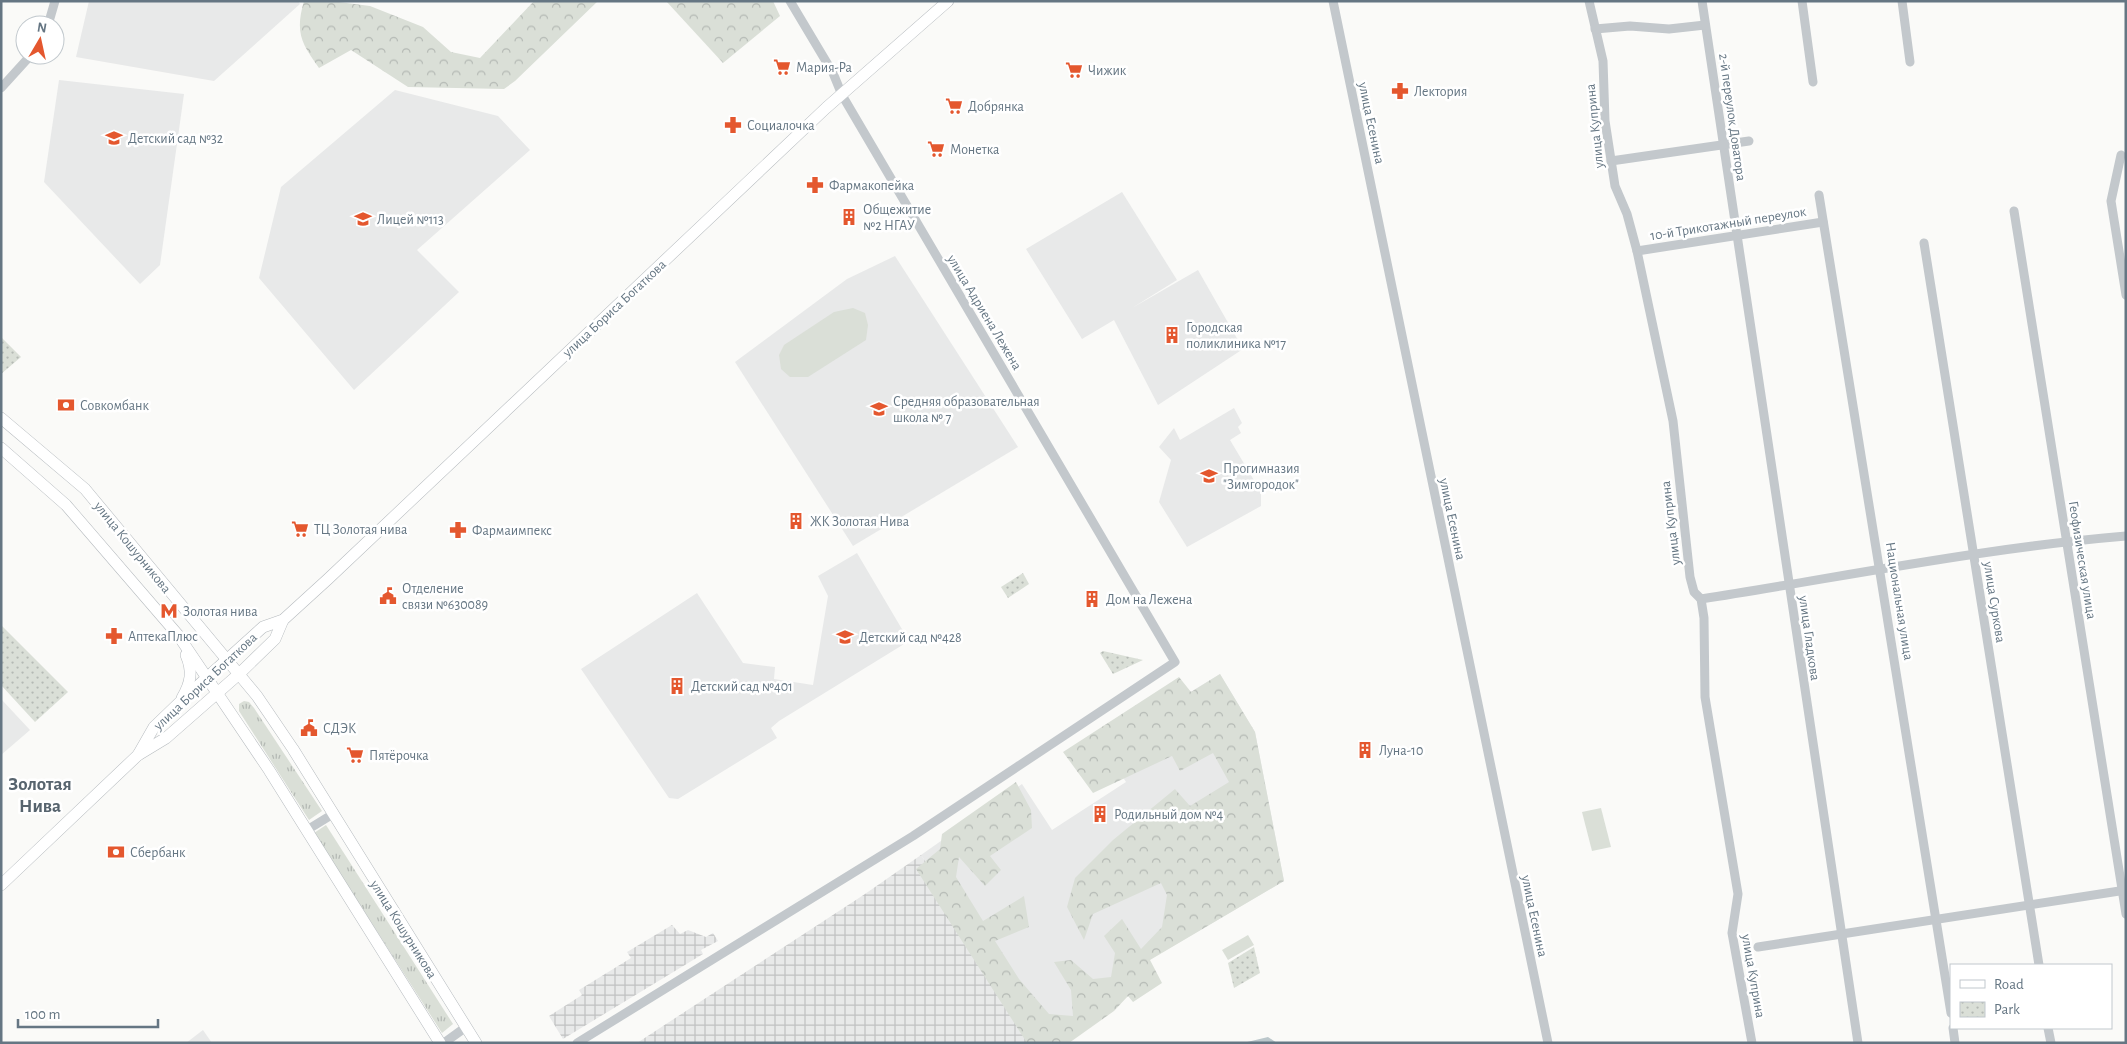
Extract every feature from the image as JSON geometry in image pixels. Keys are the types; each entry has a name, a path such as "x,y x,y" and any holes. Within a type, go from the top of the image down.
{"main road":[{"name":"улица Бориса Богаткова","path":"1,885 138,755 166,738 239,674 275,638 283,620 842,95 948,1"},
{"name":"улица Кошурникова","path":"1,418 86,489 257,696 293,749 476,1043"},
{"name":"улица Кошурникова","path":"1,448 66,505 173,629 269,770 440,1043"},
{"name":"улица Бориса Богаткова","path":"138,755 154,727 180,702 262,627 283,620"},
{"path":"173,629 192,668 189,683 180,702"}],"street":[{"path":"51,15 55,1"},
{"name":"улица Адриена Лежена","path":"577,1043 913,836 1175,662 842,95 833,73 790,1"},
{"name":"улица Есенина","path":"1333,1 1548,1043"},
{"name":"улица Куприна","path":"1589,1 1602,61 1605,120 1615,186 1627,214 1637,251 1673,421 1690,577 1694,592 1701,599 1704,618 1705,697 1738,894 1732,933 1752,1043"},
{"name":"2-й переулок Доватора","path":"1702,1 1737,236"},
{"path":"1802,1 1813,82"},
{"path":"1902,1 1910,62"},
{"path":"1595,29 1630,26 1669,29 1705,25"},
{"path":"1,88 21,65"},
{"path":"1611,161 1749,141"},
{"path":"2121,155 2111,201 2126,295"},
{"name":"Национальная улица","path":"1819,195 1950,1006"},
{"name":"Геофизическая улица","path":"2014,211 2124,890 2126,914"},
{"name":"10-й Трикотажный переулок","path":"1637,251 1823,222"},
{"name":"улица Гладкова","path":"1737,236 1858,1043"},
{"name":"улица Суркова","path":"1924,243 2039,964"},
{"path":"1701,599 1973,554 2066,541 2126,536"},
{"path":"307,830 333,814"},
{"path":"1758,947 1937,921 2124,890"},
{"path":"444,1043 466,1027"},
{"path":"1953,1029 1955,1043"},
{"path":"2048,1029 2051,1043"}],"shaded area":[{"path":"89,1 298,1 300,4 214,81 76,57"},
{"name":"Детский сад №32","path":"59,80 184,94 160,265 140,284 44,182"},
{"name":"Лицей №113","path":"395,90 498,116 530,150 417,250 459,292 354,390 259,278 281,187"},
{"path":"1122,192 1177,280 1132,308 1198,270 1243,349 1158,405 1114,320 1082,339 1026,249"},
{"name":"Средняя образовательная школа № 7","path":"895,256 1018,447 853,546 735,362 847,279"},
{"name":"Прогимназия \"Зимгородок\"","path":"1234,408 1242,423 1238,427 1241,433 1230,440 1261,492 1261,506 1187,547 1159,502 1171,460 1159,447 1174,428 1180,440"},
{"path":"857,553 909,641 779,721 771,728 777,738 678,799 669,798 581,669 697,593 743,663 775,667 774,679 813,685 828,596 818,576"},
{"path":"1220,674 1255,732 1284,881 1149,960 1048,1043 921,855 1022,784 1052,830 1126,782 1102,746"},
{"path":"1,699 30,730 1,755"},
{"path":"921,855 1048,1043 637,1043 865,894"},
{"path":"672,925 680,934 688,930 706,937 713,933 718,941 701,950 703,954 563,1039 549,1016 582,995 579,990 631,958 627,952"},
{"path":"203,1030 212,1043 186,1043"}],"green space":[{"path":"304,1 331,1 370,6 423,27 451,52 480,58 534,1 598,1 515,81 504,89 408,87 351,50 319,68 301,37 300,21"},
{"path":"666,1 773,1 780,16 723,63"},
{"path":"853,308 865,313 868,325 866,340 808,377 790,377 781,369 779,355 784,345 834,312"},
{"path":"1,337 21,357 1,374"},
{"path":"1023,573 1029,584 1008,598 1001,587"},
{"path":"1,625 68,692 35,722 1,685"},
{"path":"1103,651 1143,660 1113,674 1100,653"},
{"path":"1220,674 1255,732 1284,881 1150,960 1162,983 1133,1002 1128,996 1114,1011 1069,1043 1027,1043 916,869 940,849 942,834 1016,782 1031,810 1032,828 990,856 1001,870 985,886 959,857 956,877 983,921 1024,896 1029,927 995,941 1019,979 1049,1014 1073,1016 1071,990 1054,962 1071,960 1093,979 1111,977 1115,953 1104,936 1122,919 1141,949 1162,927 1167,895 1161,883 1093,914 1084,940 1067,907 1075,878 1113,840 1175,789 1190,806 1229,782 1213,753 1180,771 1172,756 1093,793 1063,752 1179,677 1191,692"},
{"path":"244,701 249,702 254,708 322,811 309,820 239,711 239,704"},
{"path":"1601,808 1611,847 1592,851 1582,812"},
{"path":"326,825 453,1024 442,1033 314,833"},
{"path":"1248,935 1254,945 1228,960 1222,950"},
{"path":"1254,947 1260,973 1234,988 1228,963"}],"water":[{"path":"1268,1037 1277,1043 1243,1043"}],"place":[{"name":"Мария-Ра","path":"782,67"},
{"name":"Чижик","path":"1074,70"},
{"name":"Лектория","path":"1400,91"},
{"name":"Добрянка","path":"954,106"},
{"name":"Социалочка","path":"733,125"},
{"name":"Детский сад №32","path":"114,138"},
{"name":"Монетка","path":"936,149"},
{"name":"Фармакопейка","path":"815,185"},
{"name":"Общежитие №2 НГАУ","path":"849,217"},
{"name":"Лицей №113","path":"363,219"},
{"name":"Городская поликлиника №17","path":"1172,335"},
{"name":"Совкомбанк","path":"66,405"},
{"name":"Средняя образовательная школа № 7","path":"879,409"},
{"name":"Прогимназия \"Зимгородок\"","path":"1209,476"},
{"name":"ЖК Золотая Нива","path":"796,521"},
{"name":"ТЦ Золотая нива","path":"300,529"},
{"name":"Фармаимпекс","path":"458,530"},
{"name":"Отделение связи №630089","path":"388,596"},
{"name":"Дом на Лежена","path":"1092,599"},
{"name":"Золотая нива","path":"169,611"},
{"name":"АптекаПлюс","path":"114,636"},
{"name":"Детский сад №428","path":"845,637"},
{"name":"Детский сад №401","path":"677,686"},
{"name":"СДЭК","path":"309,728"},
{"name":"Луна-10","path":"1365,750"},
{"name":"Пятёрочка","path":"355,755"},
{"name":"Родильный дом №4","path":"1100,814"},
{"name":"Сбербанк","path":"116,852"}],"district":[{"name":"Золотая Нива","path":"40,794"}]}
